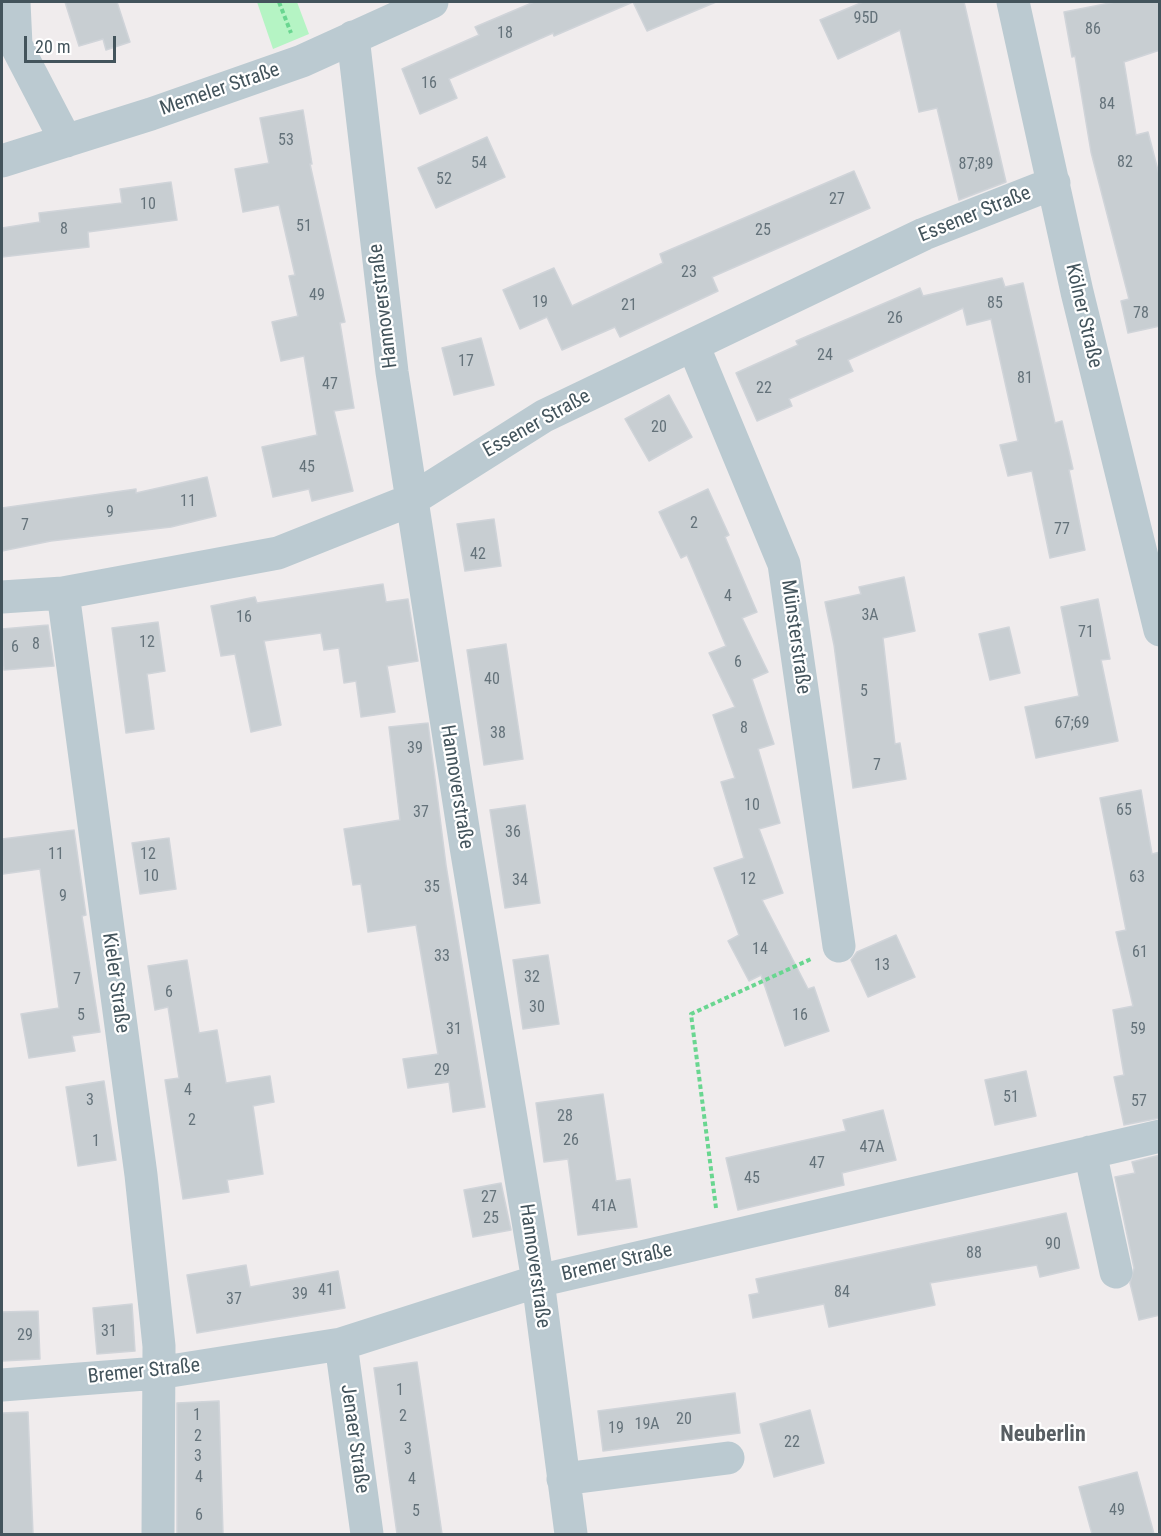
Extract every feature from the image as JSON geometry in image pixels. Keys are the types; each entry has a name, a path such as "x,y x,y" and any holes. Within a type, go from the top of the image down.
{"street":[{"path":"14,2 16,45 66,141"},
{"name":"Memeler Straße","path":"2,161 302,62 432,2"},
{"name":"Kölner Straße","path":"1013,2 1077,292 1160,630"},
{"name":"Hannoverstraße","path":"353,37 392,372 538,1281 571,1534"},
{"name":"Essener Straße","path":"2,597 63,593 278,553 411,500 544,416 924,234 1054,183"},
{"name":"Münsterstraße","path":"693,345 784,564 839,946"},
{"name":"Kieler Straße","path":"63,593 141,1175 159,1346 158,1534"},
{"name":"Bremer Straße","path":"2,1385 158,1373 340,1344 538,1281 1160,1136"},
{"path":"1090,1152 1116,1272"},
{"name":"Jenaer Straße","path":"340,1344 367,1534"},
{"path":"563,1479 728,1458"}],"path":[{"path":"721,1239 691,1014 839,946"}],"green space":[{"path":"257,2 297,2 309,34 273,49"}],"building":[{"path":"65,2 117,2 130,42 106,50 103,39 79,46"},
{"path":"534,2 633,2 554,36 553,33 449,79 457,98 420,114 402,69 479,35 475,27"},
{"path":"633,2 716,2 647,31"},
{"path":"863,2 964,2 1006,182 959,200 937,108 919,112 900,30 838,59 820,20"},
{"path":"1115,2 1160,2 1160,50 1124,62 1136,135 1148,132 1160,178 1160,326 1128,333 1121,301 1129,299 1091,152 1075,56 1072,57 1064,12"},
{"path":"303,110 312,164 310,164 345,322 340,323 354,408 334,411 353,491 312,501 309,489 273,497 262,447 317,435 304,356 281,361 272,322 298,316 289,276 295,275 279,205 243,212 235,169 269,163 260,118"},
{"path":"487,137 505,177 436,208 418,168"},
{"path":"854,171 870,208 712,277 718,291 620,337 615,327 562,350 547,317 520,329 503,290 554,268 572,306 663,263 660,254"},
{"path":"171,182 177,220 88,232 89,247 2,257 2,228 40,222 39,213 122,203 120,189"},
{"path":"1002,278 1005,287 1023,283 1055,423 1062,421 1073,469 1069,470 1085,550 1050,558 1032,471 1008,476 1000,445 1018,441 991,319 967,325 963,308 848,360 853,371 789,399 792,406 757,421 736,373 798,345 796,341 920,288 923,296"},
{"path":"481,338 494,385 454,395 442,348"},
{"path":"669,395 692,437 649,461 625,419"},
{"path":"207,477 216,516 171,527 51,541 2,551 2,508 136,489 136,493"},
{"path":"708,489 729,535 725,537 757,612 742,618 768,672 752,679 774,744 758,749 780,823 759,829 783,893 762,900 808,989 814,987 829,1031 785,1046 761,975 749,981 728,941 739,935 714,868 744,858 721,782 735,778 713,715 735,707 709,653 726,646 687,555 681,558 659,512"},
{"path":"494,519 501,566 465,571 457,524"},
{"path":"904,577 915,631 883,638 895,744 900,743 906,779 853,788 834,645 825,602 861,594 859,587"},
{"path":"383,584 386,602 408,599 418,661 387,666 395,712 361,717 356,681 344,683 339,648 324,650 321,633 264,641 281,725 251,732 235,654 221,656 211,606 255,597 257,603"},
{"path":"1098,599 1110,659 1101,660 1118,741 1036,758 1025,707 1079,696 1061,607"},
{"path":"158,622 165,671 147,674 154,729 126,733 112,628"},
{"path":"48,625 54,666 4,670 2,629"},
{"path":"1009,627 1020,673 990,680 979,634"},
{"path":"506,644 523,759 484,765 467,650"},
{"path":"428,723 446,865 485,1107 453,1112 449,1082 408,1088 403,1059 438,1054 416,925 368,932 361,884 353,885 344,829 400,820 389,727"},
{"path":"1141,790 1152,854 1160,852 1160,1118 1124,1125 1114,1077 1124,1075 1113,1010 1133,1006 1116,932 1126,930 1100,798"},
{"path":"525,805 540,903 505,908 490,810"},
{"path":"74,830 86,915 82,916 100,1032 72,1036 75,1051 29,1058 21,1014 59,1008 40,869 3,874 2,839"},
{"path":"169,838 176,889 140,894 132,843"},
{"path":"896,935 915,977 868,997 851,960 857,952"},
{"path":"548,955 559,1024 523,1029 513,960"},
{"path":"187,960 199,1033 217,1030 226,1083 270,1076 274,1102 253,1106 263,1174 227,1180 229,1192 183,1199 165,1080 179,1078 168,1007 155,1010 148,966"},
{"path":"1026,1071 1036,1116 995,1125 985,1080"},
{"path":"104,1081 116,1160 78,1166 66,1087"},
{"path":"603,1094 616,1181 630,1179 637,1227 578,1235 568,1159 544,1162 536,1103"},
{"path":"883,1110 896,1160 842,1173 844,1185 738,1210 726,1158 846,1131 843,1120"},
{"path":"1160,1155 1160,1315 1139,1320 1130,1283 1134,1268 1115,1177 1135,1173 1132,1162"},
{"path":"501,1183 511,1230 473,1237 464,1190"},
{"path":"1066,1213 1079,1268 1040,1277 1037,1265 930,1283 935,1305 829,1327 824,1304 753,1318 749,1295 759,1293 756,1279"},
{"path":"246,1265 250,1287 338,1271 345,1308 197,1333 187,1275"},
{"path":"132,1304 135,1351 97,1354 93,1308"},
{"path":"38,1311 40,1359 2,1361 2,1312"},
{"path":"417,1362 442,1534 397,1534 374,1368"},
{"path":"735,1393 740,1433 603,1451 598,1411"},
{"path":"219,1401 223,1534 177,1534 177,1403"},
{"path":"810,1410 824,1463 774,1477 760,1424"},
{"path":"28,1412 33,1534 2,1534 2,1413"},
{"path":"1137,1472 1154,1534 1092,1534 1079,1487"}],"district":[{"name":"Neuberlin","path":"1043,1435"}]}
